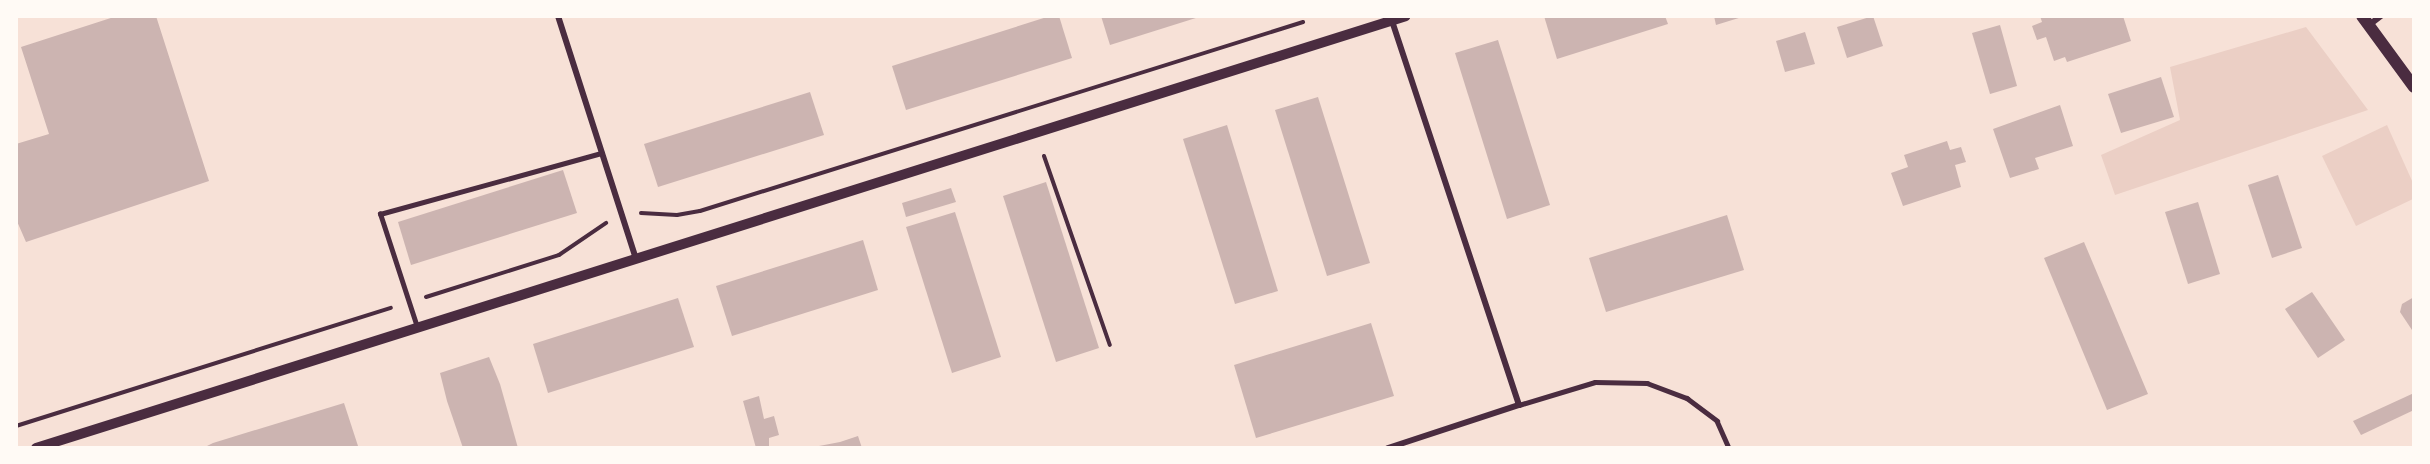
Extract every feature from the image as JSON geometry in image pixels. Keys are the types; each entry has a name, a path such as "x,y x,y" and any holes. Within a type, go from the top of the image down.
{"main road":[{"path":"2365,21 2414,87"}],"street":[{"path":"558,16 636,259"},
{"path":"36,447 1406,16"},
{"path":"2365,21 2381,16"},
{"path":"1388,447 1519,405 1392,21"}],"lane":[{"path":"417,327 380,214 602,153"},
{"path":"1519,405 1595,382 1647,383 1687,398 1717,421 1729,447"}],"path":[{"path":"16,426 559,255 598,226 645,211 677,215 700,211 1309,20"},
{"path":"1044,156 1110,345"}],"shaded area":[{"path":"2306,27 2368,110 2115,195 2101,155 2180,120 2170,67"},
{"path":"2387,125 2413,183 2413,199 2356,226 2322,156"}],"building":[{"path":"117,16 156,16 209,181 26,242 16,219 16,144 49,134 21,47"},
{"path":"1050,16 1059,16 1072,58 906,110 892,66"},
{"path":"1101,16 1199,16 1199,17 1110,45"},
{"path":"1544,16 1665,16 1668,24 1557,59"},
{"path":"1714,16 1742,16 1742,17 1716,25"},
{"path":"1873,16 1883,46 1847,58 1837,27"},
{"path":"2040,16 2123,16 2131,41 2067,62 2065,57 2054,61 2046,37 2037,40 2032,26 2042,22"},
{"path":"2000,25 2017,86 1990,94 1972,33"},
{"path":"1805,32 1815,64 1785,72 1776,41"},
{"path":"1498,40 1550,205 1507,219 1455,53"},
{"path":"2161,77 2174,117 2121,133 2108,94"},
{"path":"810,92 824,135 658,187 644,144"},
{"path":"1318,97 1370,263 1327,276 1275,110"},
{"path":"2060,105 2073,146 2035,158 2039,169 2010,178 1993,129"},
{"path":"1227,125 1278,291 1235,304 1183,139"},
{"path":"1947,141 1950,150 1961,147 1966,162 1955,165 1961,187 1903,206 1891,173 1908,167 1904,155"},
{"path":"563,170 577,213 411,265 398,222"},
{"path":"2278,175 2302,248 2272,258 2248,185"},
{"path":"1046,182 1099,348 1056,362 1003,196"},
{"path":"951,188 956,202 906,217 902,203"},
{"path":"2198,202 2220,274 2188,284 2165,212"},
{"path":"955,212 1001,357 952,373 906,227"},
{"path":"1727,215 1744,270 1606,312 1589,258"},
{"path":"863,240 878,290 732,336 716,286"},
{"path":"2084,242 2148,394 2107,410 2044,258"},
{"path":"2312,292 2345,340 2318,358 2285,309"},
{"path":"2414,297 2414,333 2400,312 2402,304"},
{"path":"678,298 694,347 548,393 533,344"},
{"path":"1371,323 1394,396 1256,438 1234,365"},
{"path":"489,357 500,384 518,448 463,448 447,401 440,373"},
{"path":"2414,393 2414,410 2361,435 2353,421"},
{"path":"759,396 764,419 774,416 779,435 769,438 769,448 756,448 743,401"},
{"path":"344,403 358,446 203,448 213,443"},
{"path":"858,436 862,448 819,446 840,442"}]}
